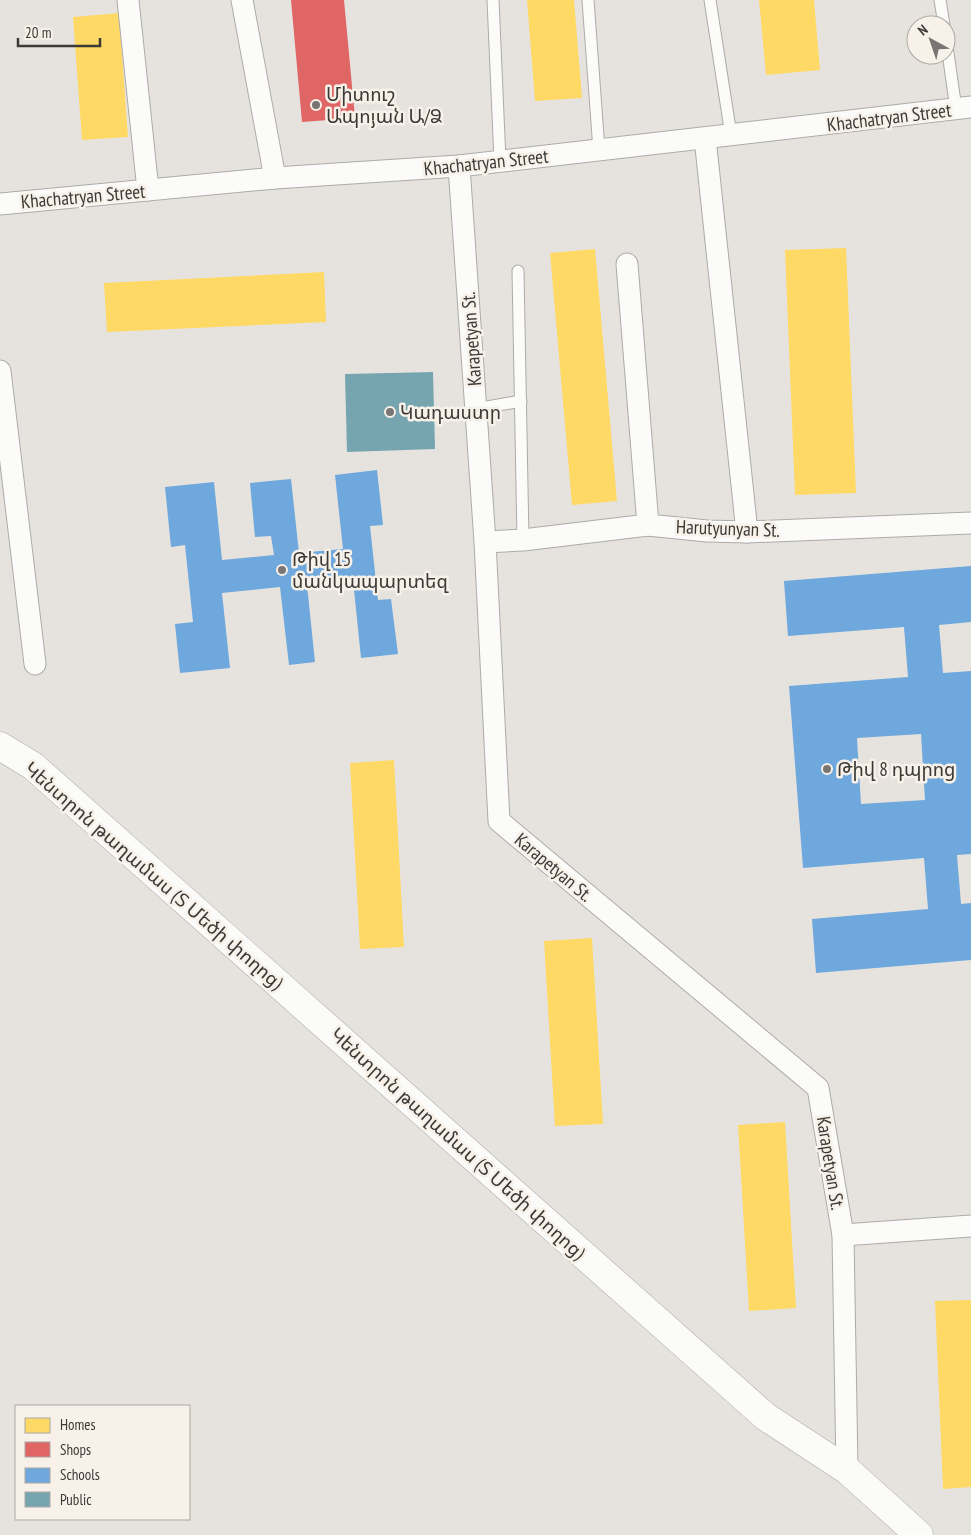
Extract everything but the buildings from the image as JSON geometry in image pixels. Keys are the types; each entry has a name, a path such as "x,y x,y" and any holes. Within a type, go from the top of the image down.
{"street":[{"path":"128,0 148,190"},
{"path":"242,0 275,178"},
{"name":"Khachatryan Street","path":"0,204 275,178 459,166 964,108"},
{"path":"705,138 747,532"},
{"name":"Karapetyan St.","path":"459,166 485,542 498,821 818,1088 843,1235 846,1470"},
{"path":"627,264 648,524"},
{"path":"0,371 35,664"},
{"name":"Harutyunyan St.","path":"485,542 523,540 648,524 707,531 747,532 971,523"},
{"name":"Կենտրոն թաղամաս (Տ Մեծի փողոց)","path":"0,746 40,772 766,1417 846,1470 920,1535"},
{"path":"843,1235 971,1226"}],"lane":[{"path":"493,0 500,161"},
{"path":"588,0 599,150"},
{"path":"710,0 731,135"},
{"path":"940,0 942,15"},
{"path":"953,65 964,108"},
{"path":"518,271 523,540"},
{"path":"476,409 521,401"}],"place":[{"name":"Միտուշ Ապոյան Ա/Ձ","path":"316,105"},
{"name":"Կադաստր","path":"390,412"},
{"name":"Թիվ 15 մանկապարտեզ","path":"282,570"},
{"name":"Թիվ 8 դպրոց","path":"827,769"}]}
